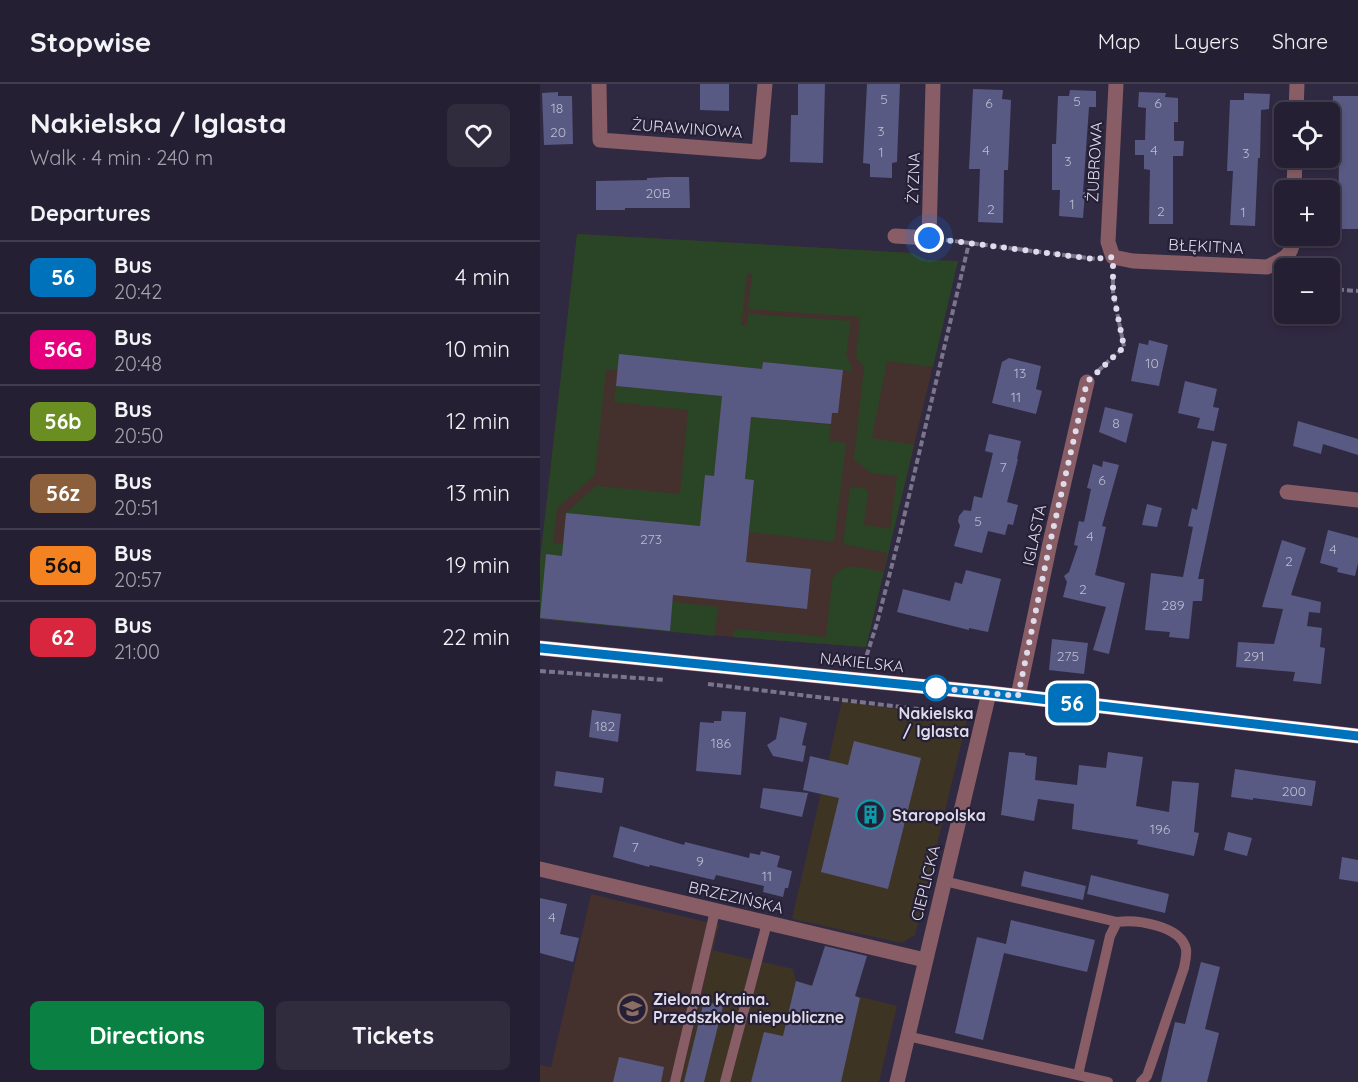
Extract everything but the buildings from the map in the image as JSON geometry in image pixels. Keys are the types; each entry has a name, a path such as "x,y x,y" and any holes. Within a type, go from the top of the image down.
{"main road":[{"name":"NAKIELSKA","path":"540,648 1018,696 1358,736"}],"street":[{"name":"ŻURAWINOWA","path":"599,84 600,140 759,152 765,84"},
{"name":"ŻYZNA","path":"929,238 933,84"},
{"name":"ŻUBROWA","path":"1111,249 1116,84"},
{"path":"1296,102 1297,84"},
{"path":"895,236 929,238"},
{"name":"BŁĘKITNA","path":"1111,249 1133,261 1267,267 1283,259 1293,246"},
{"name":"IGLASTA","path":"1018,696 1087,382"},
{"path":"1287,492 1358,500"},
{"name":"CIEPLICKA","path":"897,1082 989,693"},
{"name":"BRZEZIŃSKA","path":"540,869 925,960"}],"lane":[{"path":"944,880 1117,922 1129,920 1174,932 1182,939 1187,951 1184,968 1148,1076 1141,1082"},
{"path":"675,1082 715,911"},
{"path":"1078,1075 1110,936 1117,922"},
{"path":"724,1082 767,923"},
{"path":"907,1036 1108,1082"}],"path":[{"path":"929,238 1094,259 1111,249 1113,292 1124,347 1087,382"},
{"path":"866,658 878,623 969,243"},
{"path":"1340,290 1358,291"},
{"path":"540,671 666,680"},
{"path":"701,684 969,714 968,724"}],"shaded area":[{"path":"577,234 912,253 926,260 958,261 866,647 540,619 540,561"},
{"path":"842,701 967,720 915,935 902,943 792,919"},
{"name":"Zielona Kraina. Przedszkole niepubliczne","path":"591,894 719,925 681,1082 540,1082 540,1065 551,1067"},
{"path":"712,950 793,969 796,981 897,1006 879,1082 681,1082"}],"green space":[{"path":"577,234 912,253 926,260 958,261 933,367 887,361 872,438 914,445 866,647 733,637 736,629 826,637 832,581 836,574 841,570 854,567 883,572 887,553 843,544 850,487 864,488 868,491 864,525 890,529 897,476 871,473 854,459 864,367 856,357 860,317 748,309 752,274 747,273 741,326 747,326 748,314 851,321 846,355 852,367 851,371 763,362 762,371 755,368 619,355 618,370 606,370 595,475 557,508 553,543 689,557 670,592 649,599 718,607 715,636 540,619 540,561"},
{"path":"616,386 722,396 714,476 705,475 700,526 566,513 596,486 680,494 688,410 614,402"},
{"path":"751,417 831,425 829,441 846,443 834,542 749,532 754,480 745,479"}],"bus line":[{"name":"56","path":"540,648 989,693 1358,736"}],"place":[{"name":"Nakielska / Iglasta","path":"936,688"},
{"name":"Staropolska","path":"871,815"},
{"name":"Zielona Kraina. Przedszkole niepubliczne","path":"632,1008"}],"route":[{"path":"929,238 1094,259 1113,257 1113,292 1124,347 1087,382 1018,696 936,688"}]}
